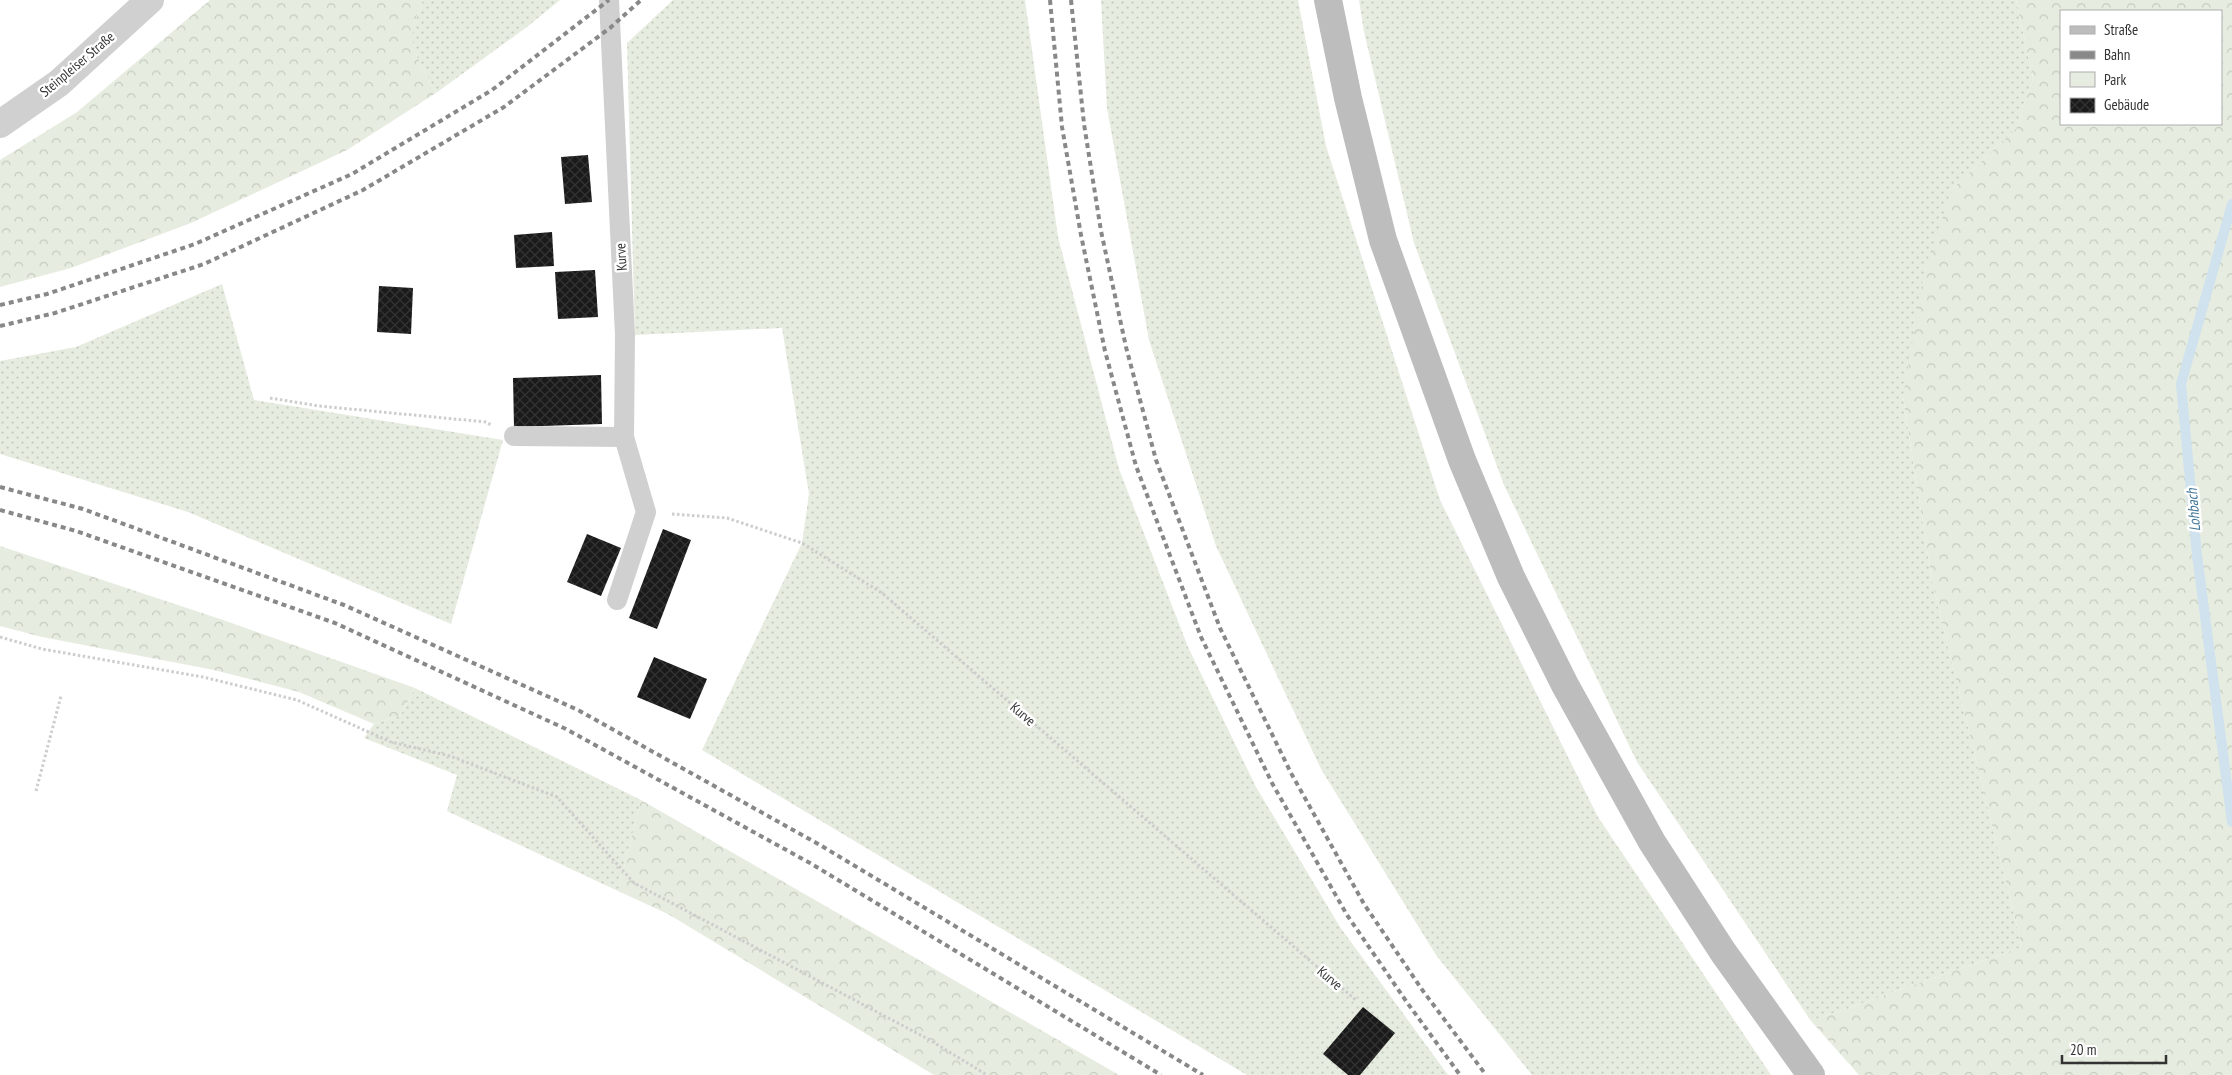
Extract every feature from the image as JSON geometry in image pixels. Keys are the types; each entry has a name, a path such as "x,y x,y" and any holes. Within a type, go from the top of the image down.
{"main road":[{"path":"1328,0 1348,98 1383,240 1462,460 1511,577 1565,685 1652,842 1723,952 1811,1075"}],"street":[{"name":"Steinpleiser Straße","path":"0,124 59,83 150,0"}],"lane":[{"name":"Kurve","path":"609,0 625,335 624,437 646,512"},
{"path":"514,436 624,437"},
{"path":"617,600 646,512"}],"path":[{"path":"270,398 319,406 486,422 514,436"},
{"name":"Kurve","path":"646,512 727,518 802,543 882,593 1357,1001"},
{"path":"0,637 42,649 203,677 297,700 392,742 450,756 557,797 634,883 928,1039 987,1075"},
{"path":"36,791 61,696"}],"green space":[{"path":"210,0 423,0 413,26 413,49 436,93 347,150 191,223 71,268 0,287 0,160 77,112"},
{"path":"423,0 560,0 527,27 436,93 413,49 413,26"},
{"path":"673,0 1025,0 1058,237 1119,469 1188,647 1256,787 1340,927 1448,1075 1247,1075 702,750 802,543 809,494 782,328 635,335 627,43"},
{"path":"1101,0 1298,0 1326,146 1440,500 1598,817 1771,1075 1532,1075 1436,955 1321,769 1216,546 1149,340 1107,108"},
{"path":"1359,0 2016,0 2033,78 2016,129 1953,188 1903,397 1932,581 2022,947 1811,1021 1637,762 1504,485 1414,243 1364,32"},
{"path":"2016,0 2232,0 2232,1075 1859,1075 1811,1021 2022,947 1932,581 1903,397 1925,267 1953,188 2016,129 2033,78"},
{"path":"222,284 254,400 503,440 451,624 188,512 0,454 0,361 76,347"},
{"path":"0,546 223,620 415,688 400,716 374,724 299,692 214,670 42,637 0,626"},
{"path":"415,688 641,800 618,891 447,811 457,775 364,738 374,724 400,716"},
{"path":"641,800 1119,1075 934,1075 668,914 618,891"}],"building":[{"path":"588,155 592,202 565,204 561,157"},
{"path":"552,232 554,266 516,268 514,235"},
{"path":"595,270 598,317 558,319 555,272"},
{"path":"379,286 413,288 411,334 377,332"},
{"path":"601,375 602,424 514,427 513,378"},
{"path":"663,529 691,540 657,629 629,618"},
{"path":"587,534 621,548 601,596 567,582"},
{"path":"654,657 707,679 690,719 637,697"},
{"path":"1363,1007 1395,1033 1360,1075 1348,1075 1323,1054"}],"waterway":[{"name":"Lohbach","path":"2232,204 2181,384 2197,555 2232,822"}],"railway":[{"path":"0,305 47,294 195,244 352,174 492,90 609,0"},
{"path":"0,326 55,313 204,264 363,190 504,107 610,28 641,0"},
{"path":"1050,0 1062,127 1081,235 1105,351 1136,466 1201,637 1272,783 1347,915 1460,1075"},
{"path":"1071,0 1084,124 1101,231 1126,347 1156,460 1220,628 1291,773 1364,904 1423,991 1486,1075"},
{"path":"0,487 83,509 344,605 578,710 820,845 1203,1075"},
{"path":"0,510 76,531 335,623 566,729 810,863 1161,1075"}]}
